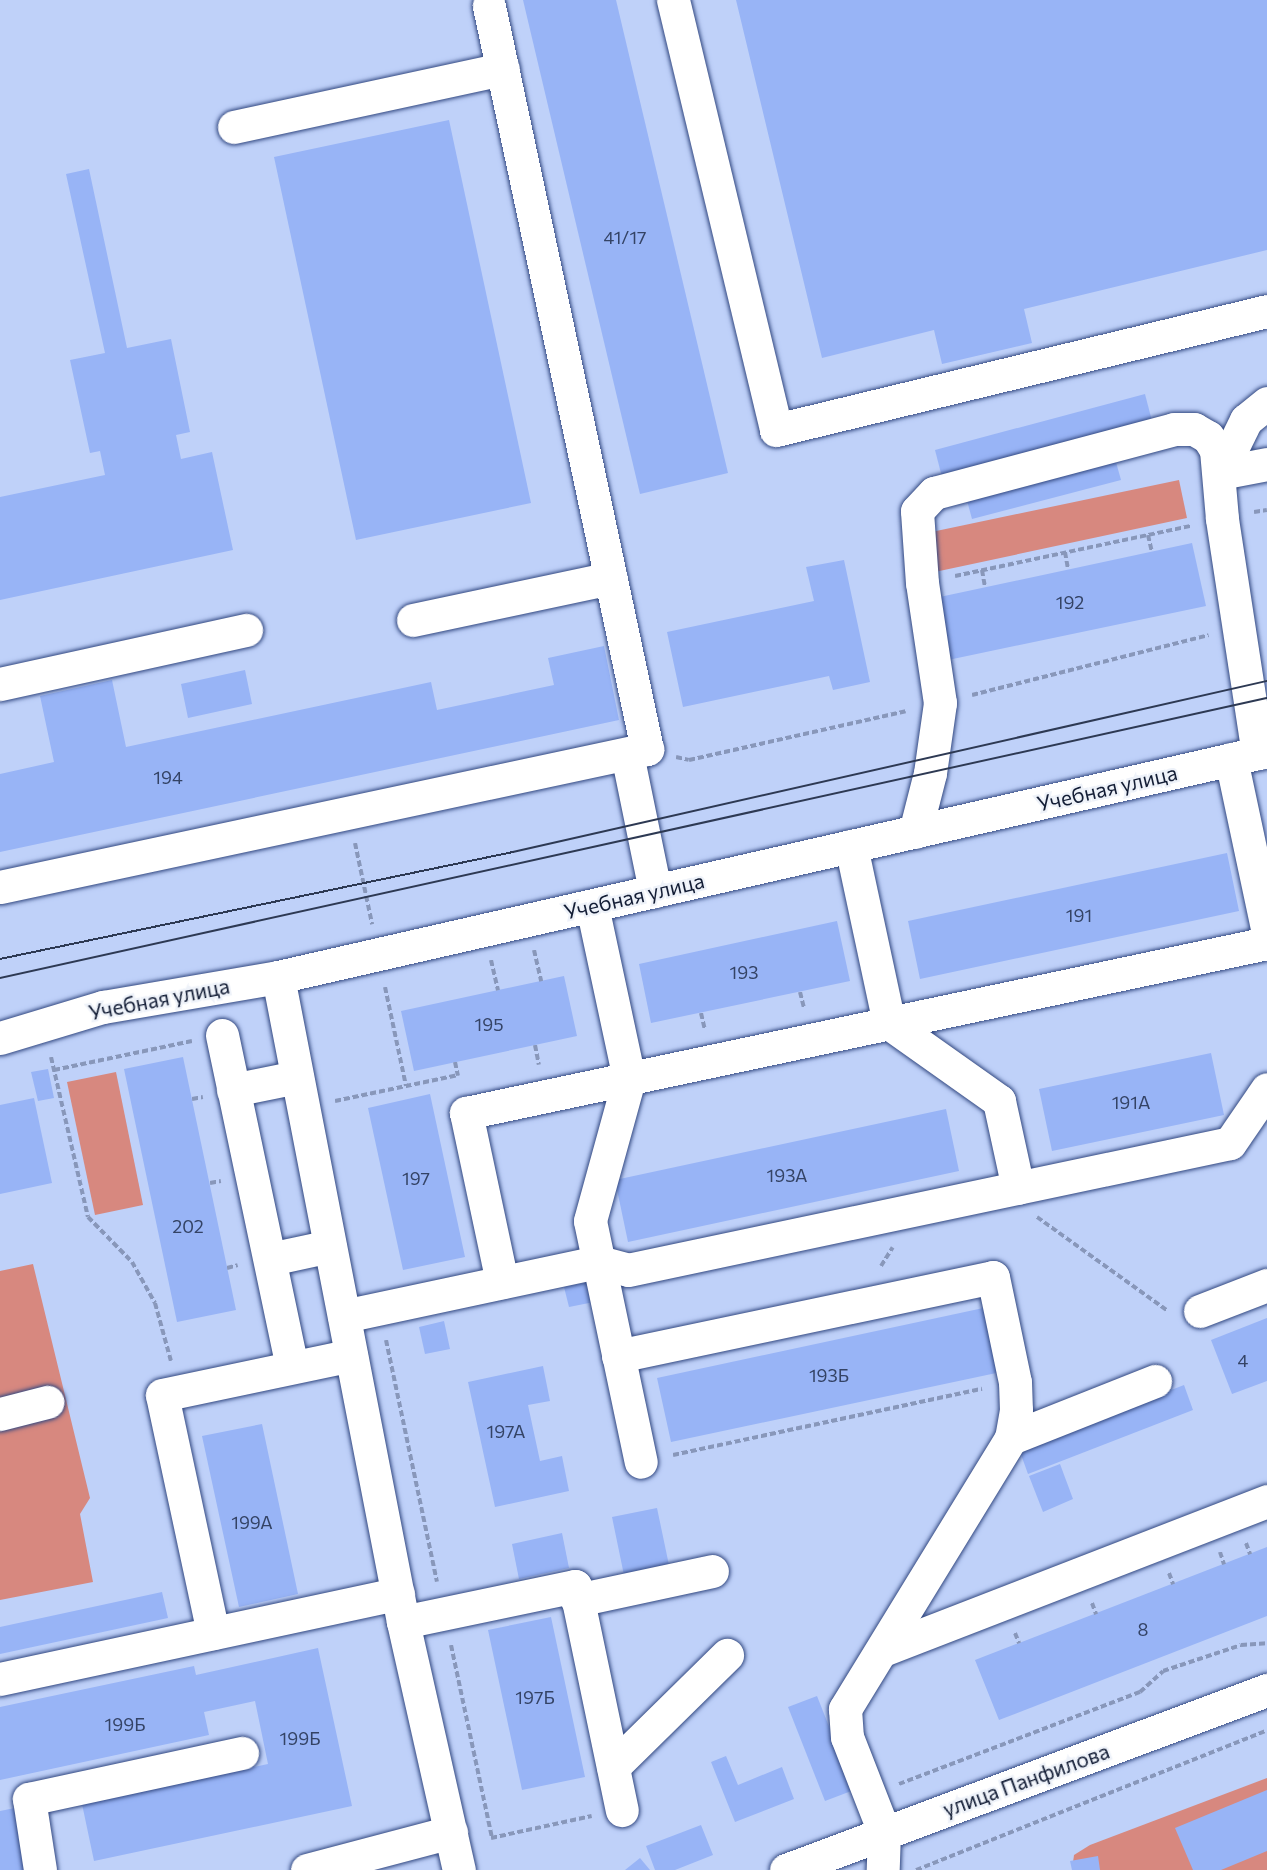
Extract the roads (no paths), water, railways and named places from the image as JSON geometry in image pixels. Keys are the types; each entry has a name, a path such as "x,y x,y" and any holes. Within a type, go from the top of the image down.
{"street":[{"path":"673,0 776,429 1267,311"},
{"path":"489,6 611,578 655,891"},
{"path":"234,127 502,69"},
{"path":"1220,473 1260,413"},
{"path":"915,832 930,773 940,703 922,583 917,511 934,494 1174,429 1194,429 1208,437 1216,450 1220,473 1222,519 1239,628 1257,670 1252,754 1267,928"},
{"path":"1220,473 1267,464"},
{"path":"413,620 611,578"},
{"path":"0,684 246,630"},
{"path":"0,887 637,752"},
{"name":"Учебная улица","path":"0,1038 103,1007 278,977 1252,754"},
{"path":"851,846 889,1023 999,1101 1018,1188"},
{"path":"592,906 629,1079 590,1221 641,1462"},
{"path":"502,1282 466,1113 1267,943"},
{"path":"278,977 400,1608 454,1849 307,1870"},
{"path":"222,1035 292,1367"},
{"path":"233,1090 297,1077"},
{"path":"344,1316 599,1262 628,1270 1230,1143 1267,1089"},
{"path":"270,1259 330,1246"},
{"path":"618,1356 993,1277 1015,1382 1016,1410 1011,1438 884,1650 857,1684 845,1709 847,1737 884,1832 883,1870"},
{"path":"1200,1311 1267,1285"},
{"path":"213,1633 162,1395 351,1355"},
{"path":"1011,1438 1155,1382"},
{"path":"0,1414 47,1402"},
{"path":"884,1650 1267,1501"},
{"path":"578,1599 712,1571"},
{"path":"0,1679 213,1633 400,1608 444,1614 575,1586 622,1810"},
{"path":"613,1767 727,1655"},
{"name":"улица Панфилова","path":"786,1870 1267,1690"},
{"path":"40,1870 29,1799 242,1753"}],"tram line":[{"path":"0,959 513,852 1267,681"},
{"path":"0,978 1267,698"}]}
